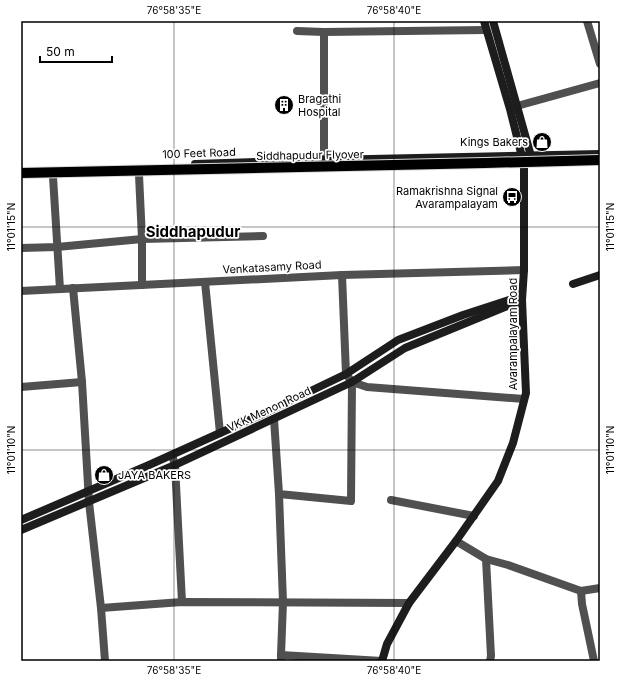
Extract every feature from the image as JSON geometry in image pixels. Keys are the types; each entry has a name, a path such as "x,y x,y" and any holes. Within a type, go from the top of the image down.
{"main road":[{"name":"Avarampalayam Road","path":"382,661 387,644 409,603 456,541 498,481 513,443 526,393 522,298 524,270 524,165 510,109 484,21"},
{"path":"493,21 531,156"},
{"name":"100 Feet Road","path":"21,169 600,154"},
{"name":"Siddhapudur Flyover","path":"21,173 600,160"},
{"path":"21,178 600,163"},
{"path":"573,284 600,275"},
{"name":"VKK Menon Road","path":"21,520 267,412 346,374 398,340 463,315 522,298"},
{"name":"VKK Menon Road","path":"21,530 175,465 352,382 406,348 522,298"}],"street":[{"path":"587,21 600,64"},
{"path":"297,31 486,30"},
{"path":"324,32 324,160"},
{"path":"518,106 600,82"},
{"path":"139,175 142,239 142,285"},
{"path":"53,177 60,289"},
{"path":"21,248 57,247 142,239 263,236"},
{"name":"Venkatasamy Road","path":"21,291 342,275 524,270"},
{"path":"342,275 346,374 352,382 367,387 524,399"},
{"path":"205,282 220,433"},
{"path":"73,288 82,382 88,491 101,608 105,661"},
{"path":"21,387 82,382"},
{"path":"279,494 350,501 352,382"},
{"path":"274,419 279,494 283,602 281,658 382,661"},
{"path":"172,455 175,465 182,602"},
{"path":"391,500 474,516"},
{"path":"456,541 486,559 508,565 582,591 600,588"},
{"path":"486,559 490,661"},
{"path":"582,591 582,604 594,661"},
{"path":"101,608 182,602 409,603"}],"place":[{"name":"Bragathi Hospital","path":"284,105"},
{"name":"Kings Bakers","path":"542,142"},
{"name":"Ramakrishna Signal Avarampalayam","path":"512,197"},
{"name":"JAYA BAKERS","path":"104,475"}],"district":[{"name":"Siddhapudur","path":"193,232"}]}
